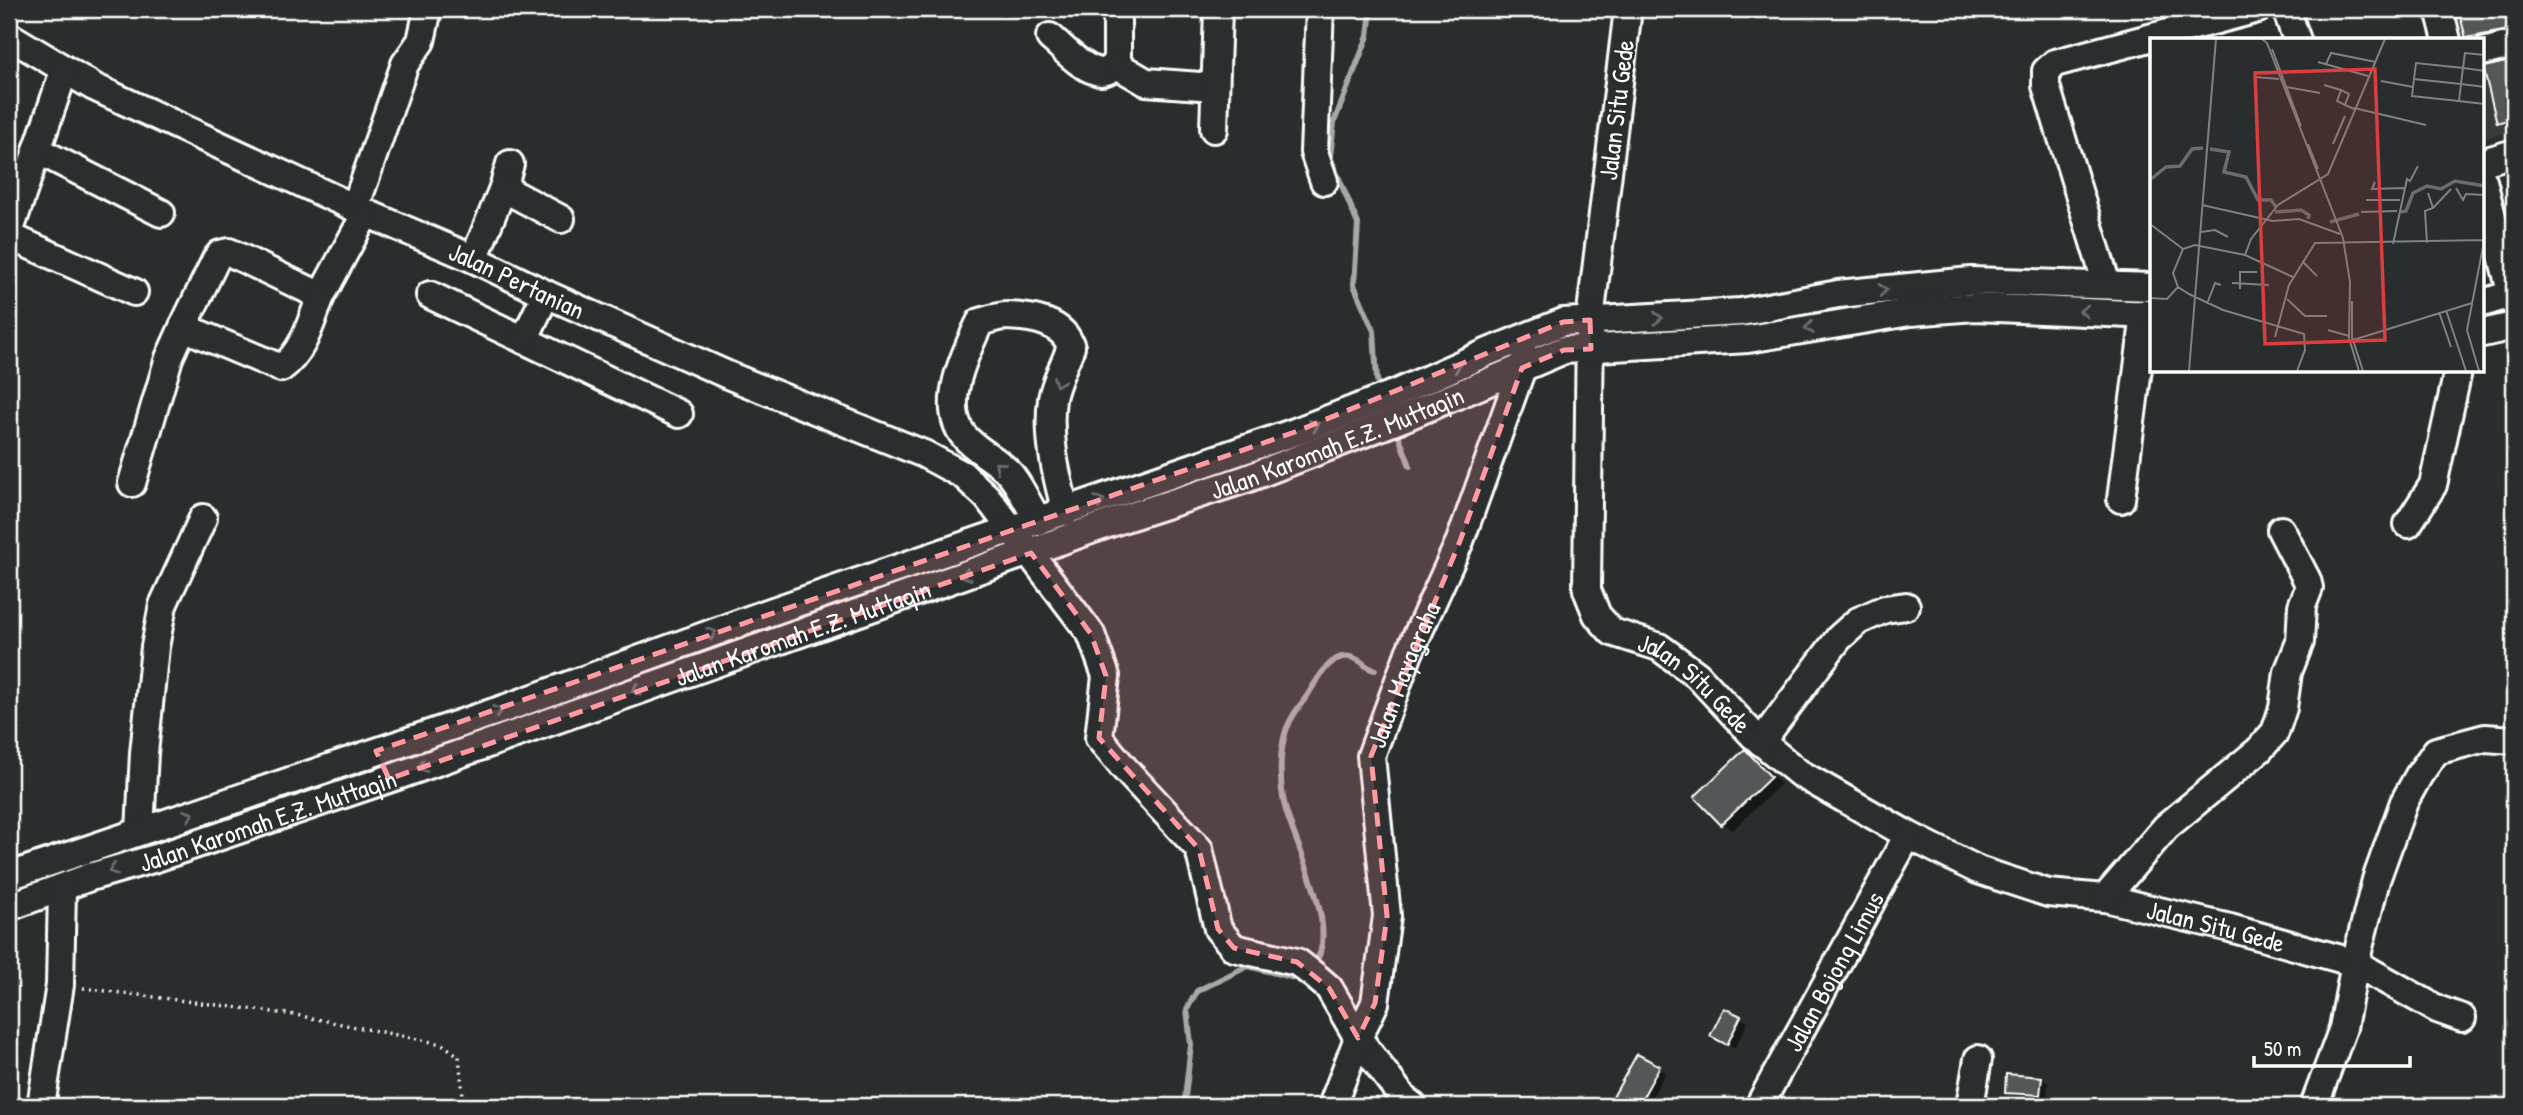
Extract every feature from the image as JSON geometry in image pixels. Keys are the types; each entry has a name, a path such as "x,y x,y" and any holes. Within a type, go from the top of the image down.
{"street":[{"path":"183,327 281,368 291,361 303,342 360,211 405,64 420,43 428,9"},
{"path":"1117,9 1117,65"},
{"path":"1214,129 1217,9"},
{"path":"1320,9 1314,152 1324,181"},
{"name":"Jalan Situ Gede","path":"1628,9 1590,320 1587,590 1597,615 1612,632 1659,647 1697,675 1761,742 1799,773 1908,835 1978,870 2048,893 2105,898 2230,928 2355,963 2437,1009 2462,1018"},
{"path":"2107,285 2046,86 2046,71 2055,63 2170,27 2258,9"},
{"path":"2286,9 2296,38"},
{"path":"2439,9 2446,38"},
{"name":"Jalan Pertanian","path":"9,36 64,71 360,211 474,259 545,294 730,376 924,454 963,475 988,497 1091,634 1107,676 1100,738 1199,849 1218,929 1234,948 1306,969 1328,988 1358,1038"},
{"path":"1050,37 1097,72 1108,71 1117,65"},
{"path":"2484,52 2514,44"},
{"path":"1117,65 1146,82 1214,87"},
{"path":"64,71 9,234 134,292"},
{"path":"37,150 161,213"},
{"path":"2484,162 2514,153"},
{"path":"474,259 507,176 561,219"},
{"path":"2484,185 2513,297 2484,303"},
{"path":"132,482 169,358 216,259 229,252 321,296"},
{"name":"Jalan Karomah E.Z. Muttaqin","path":"1399,406 1534,333 1563,322 1741,312 1838,294 1971,281 2150,287"},
{"path":"524,340 545,294"},
{"path":"430,295 679,414"},
{"name":"Jalan Karomah E.Z. Muttaqin","path":"9,876 517,704 770,612 1038,521 1348,426 1399,406 1522,368 1564,351 1748,339 1910,312 1975,307 2149,315"},
{"path":"2122,499 2149,315"},
{"path":"1038,521 1010,474 962,435 954,412 954,396 967,350 980,322 1005,316 1053,324 1067,334 1072,347 1053,397 1051,440 1056,476 1066,512"},
{"path":"2484,333 2514,326"},
{"name":"Jalan Mayagraha","path":"1332,1106 1358,1038 1375,1003 1387,916 1371,756 1409,653 1460,541 1534,333"},
{"path":"2407,524 2433,485 2458,373"},
{"name":"Jalan Karomah E.Z. Muttaqin","path":"9,907 62,890 90,877 156,858 388,779 1122,519 1246,480 1348,426"},
{"path":"140,831 144,753 155,647 163,604 203,518"},
{"path":"2105,898 2166,827 2259,750 2275,732 2283,708 2288,672 2300,642 2302,606 2309,588 2281,530"},
{"path":"1761,742 1839,638 1858,621 1885,609 1906,606"},
{"path":"2314,1106 2343,1028 2355,963 2376,880 2404,802 2436,751 2485,738 2514,740"},
{"path":"376,751 388,779"},
{"name":"Jalan Bojong Limus","path":"1759,1106 1908,835"},
{"path":"41,1106 60,985 62,890"},
{"path":"1358,1038 1404,1099 1413,1106"},
{"path":"1970,1106 1978,1059"}],"path":[{"path":"60,985 296,1014 442,1044 459,1056 464,1106"}],"highlighted area":[{"path":"1590,320 1591,349 1564,350 1522,368 1460,541 1371,756 1387,916 1375,1003 1358,1038 1329,988 1297,962 1234,948 1218,929 1199,849 1099,738 1106,676 1091,634 1031,553 389,779 376,751 1295,432 1563,322"}],"shaded area":[{"path":"2453,9 2514,9 2514,131 2486,138 2484,38 2460,38"}],"building":[{"path":"2458,9 2514,9 2514,29 2466,38"},
{"path":"2514,60 2514,118 2497,123 2484,67"},
{"path":"1745,749 1771,777 1721,825 1694,797"},
{"path":"1724,1008 1741,1016 1727,1045 1710,1036"},
{"path":"1637,1054 1660,1066 1638,1106 1608,1106"},
{"path":"2006,1074 2042,1077 2040,1095 2005,1093"}],"waterway":[{"path":"1371,9 1368,36 1334,122 1330,157 1358,224 1354,285 1374,331 1377,380 1382,392"},
{"path":"1396,429 1410,466"},
{"path":"1313,965 1321,951 1323,932 1314,888 1283,799 1282,746 1288,726 1327,666 1341,657 1349,657 1375,670"},
{"path":"1184,1106 1191,1045 1187,1009 1197,991 1248,966 1299,979 1303,975"}]}
